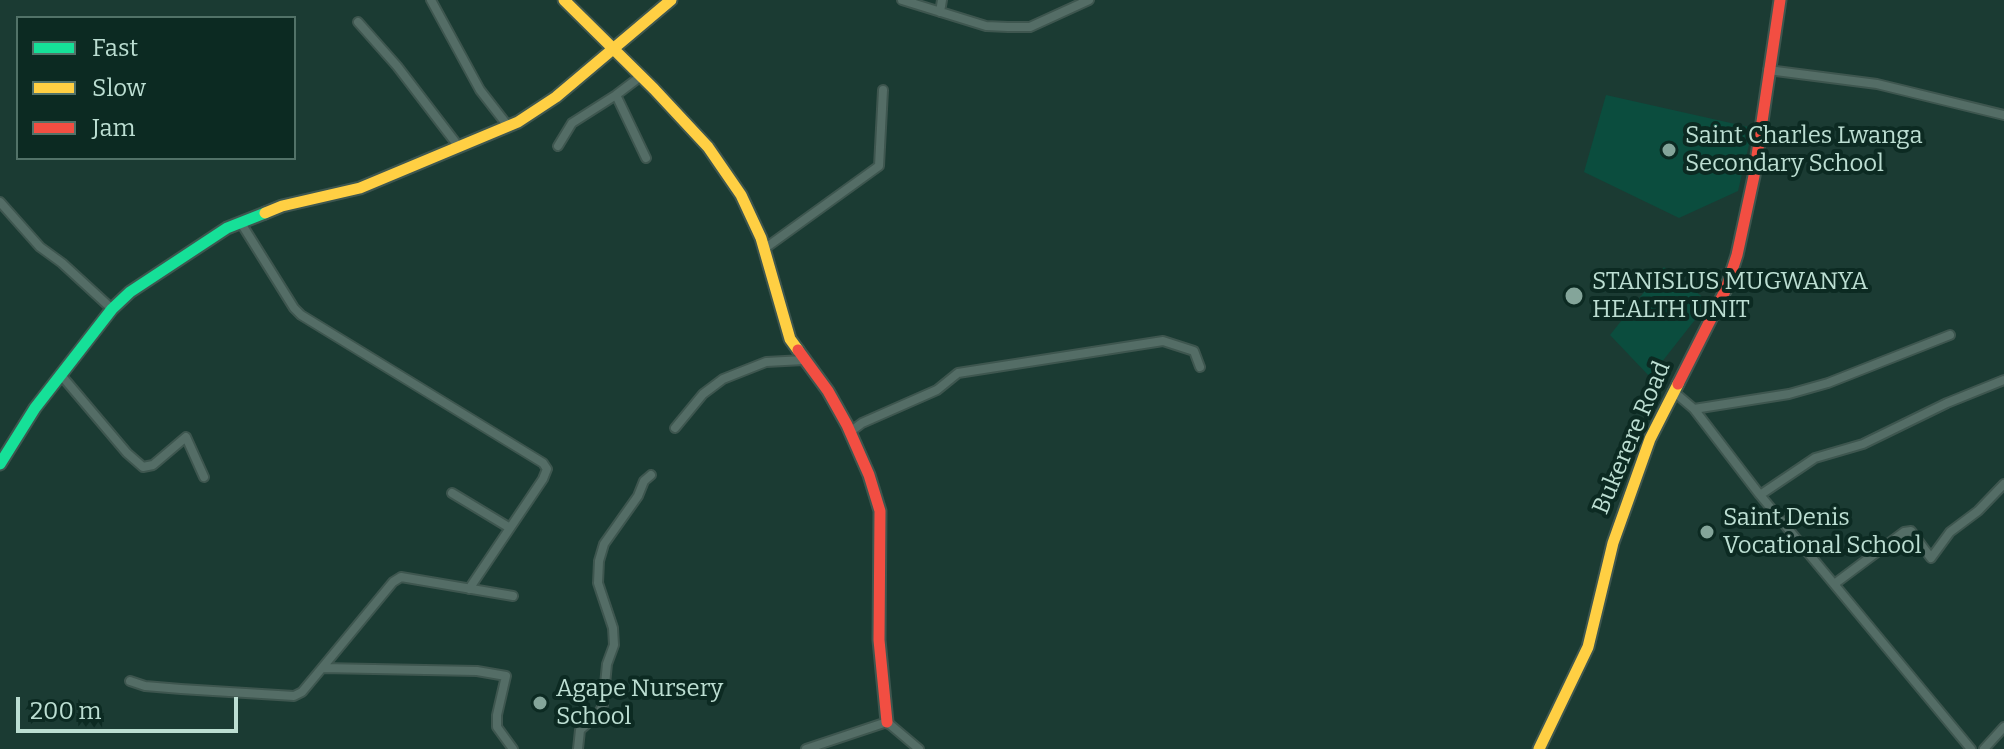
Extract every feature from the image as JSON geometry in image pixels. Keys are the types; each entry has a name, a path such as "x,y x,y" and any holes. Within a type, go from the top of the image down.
{"street":[{"path":"431,0 480,90 508,126"},
{"path":"564,0 708,147 741,195 764,249 790,339 828,391 869,475 880,511 879,640 887,722 919,749"},
{"path":"0,464 35,408 112,309 130,292 214,235 241,223 282,206 360,188 508,126 556,97 671,0"},
{"path":"902,0 986,26 1030,27 1089,0"},
{"path":"940,12 942,0"},
{"name":"Bukerere Road","path":"1539,749 1588,647 1613,543 1650,439 1726,289 1737,255 1754,176 1780,0"},
{"path":"358,22 397,66 459,147"},
{"path":"1768,70 1877,84 2004,115"},
{"path":"558,146 572,123 641,76"},
{"path":"764,249 879,166 883,90"},
{"path":"616,95 646,158"},
{"path":"0,202 40,247 112,309"},
{"path":"241,223 301,315 543,463 547,469 469,589"},
{"path":"1694,409 1789,394 1828,383 1950,335"},
{"path":"850,432 862,423 937,390 958,373 1163,341 1194,351 1200,367"},
{"path":"675,428 703,394 723,379 766,362 804,360"},
{"path":"61,375 127,453 143,467 153,465 186,437 204,477"},
{"path":"1760,495 1815,458 1863,444 1947,403 2004,380"},
{"path":"1673,391 1694,409 1760,495 1971,749"},
{"path":"578,749 580,730 599,713 603,705 607,664 614,645 613,628 598,583 604,544 638,496 644,481 651,475"},
{"path":"1837,582 1904,532 1911,531 1931,558 1950,532 1978,511 2004,484"},
{"path":"452,493 510,528"},
{"path":"130,681 145,686 294,696 302,692 393,582 401,577 513,596"},
{"path":"322,668 477,671 506,676 497,727 513,749"},
{"path":"806,749 887,722"},
{"path":"1984,749 2004,727"}],"shaded area":[{"name":"Saint Charles Lwanga Secondary School","path":"1606,95 1753,128 1738,191 1679,218 1584,172"},
{"path":"1664,267 1709,302 1650,377 1610,335"}],"traffic: fast":[{"path":"0,464 35,408 112,309 130,292 227,228 265,213"}],"traffic: slow":[{"path":"564,0 708,147 741,195 761,238 790,339 798,350"},
{"path":"265,213 282,206 360,188 518,122 556,97 671,0"},
{"path":"1539,749 1588,647 1613,543 1650,439 1678,384"}],"traffic: jam":[{"path":"1678,384 1726,289 1737,255 1754,176 1780,0"},
{"path":"798,350 828,391 847,425 869,475 880,511 879,640 887,722"}],"place":[{"name":"Saint Charles Lwanga Secondary School","path":"1669,150"},
{"name":"STANISLUS MUGWANYA HEALTH UNIT","path":"1574,296"},
{"name":"Saint Denis Vocational School","path":"1707,532"},
{"name":"Agape Nursery School","path":"540,703"}]}
